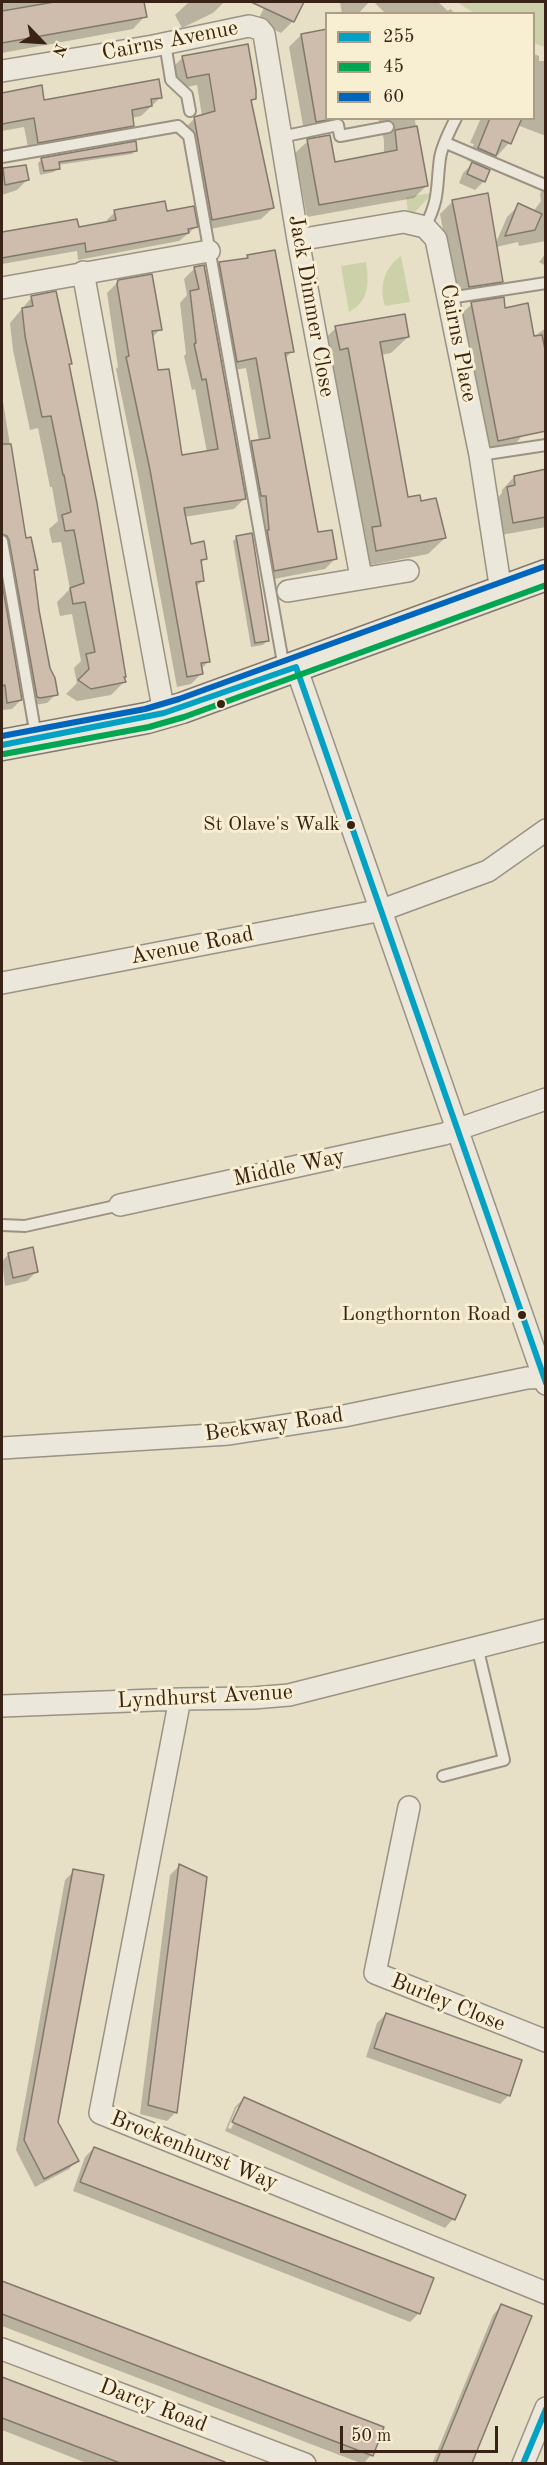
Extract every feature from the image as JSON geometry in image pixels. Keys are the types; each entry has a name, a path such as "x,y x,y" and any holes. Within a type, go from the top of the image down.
{"main road":[{"path":"2,745 164,713 546,575"}],"street":[{"name":"Cairns Avenue","path":"2,71 249,26 260,29 264,34"},
{"name":"Jack Dimmer Close","path":"264,34 298,240 361,577"},
{"path":"298,240 394,222 425,227"},
{"name":"Cairns Place","path":"425,227 432,232 440,249 480,455 501,591"},
{"path":"2,288 209,251"},
{"path":"83,272 164,713"},
{"path":"288,591 361,577 408,571"},
{"path":"291,669 382,910 545,1379"},
{"name":"Avenue Road","path":"2,983 382,910 479,876 546,830"},
{"name":"Middle Way","path":"120,1205 418,1140 546,1099"},
{"name":"Beckway Road","path":"2,1448 229,1434 344,1416 545,1379"},
{"name":"Lyndhurst Avenue","path":"2,1706 289,1695 546,1630"},
{"name":"Brockenhurst Way","path":"180,1699 100,2113 546,2293"},
{"name":"Burley Close","path":"409,1808 375,1973 546,2041"},
{"name":"Darcy Road","path":"2,2349 305,2463"},
{"path":"523,2463 546,2408"}],"lane":[{"path":"165,43 171,81 187,94 190,111"},
{"path":"425,227 434,210 439,190 440,156 455,120"},
{"path":"281,137 338,125 340,136 388,127"},
{"path":"2,157 178,126 189,135 209,251 291,669"},
{"path":"446,143 545,185"},
{"path":"449,298 546,283"},
{"path":"480,455 546,445"},
{"path":"2,541 36,738"},
{"path":"2,1225 25,1226 120,1205"},
{"path":"443,1776 504,1760 477,1646"}],"green space":[{"path":"457,2 545,2 545,47 535,43 535,12 472,12"},
{"path":"431,193 415,212 408,212 406,197"},
{"path":"401,256 410,302 385,306 384,278 390,266"},
{"path":"366,262 368,277 364,297 356,308 349,312 341,266"}],"building":[{"path":"54,2 144,2 147,17 2,43 2,11"},
{"path":"251,2 304,2 294,22"},
{"path":"325,29 325,120 327,120 316,122 301,34"},
{"path":"248,44 256,90 256,99 251,100 274,208 212,220 194,117 215,111 209,74 187,78 182,56"},
{"path":"159,79 162,98 151,99 152,106 132,110 134,126 38,143 34,118 2,124 2,93 42,85 44,100"},
{"path":"489,120 521,120 511,144 502,140 496,156 478,148"},
{"path":"417,126 428,186 319,205 307,139 330,135 335,162 397,150 395,130"},
{"path":"136,141 137,151 59,162 60,169 44,171 41,158"},
{"path":"472,162 490,170 485,182 467,174"},
{"path":"26,165 29,180 5,185 3,168"},
{"path":"488,193 503,282 469,287 452,200"},
{"path":"165,201 167,211 194,206 198,227 188,229 189,233 86,252 85,243 2,258 2,232 77,219 79,227 116,220 114,210"},
{"path":"518,203 542,214 535,230 505,236"},
{"path":"275,250 294,352 285,353 318,532 332,530 337,559 274,571 267,530 269,530 266,496 261,496 251,441 270,438 256,358 237,362 219,262 248,258 247,255"},
{"path":"204,265 246,499 184,508 191,544 204,541 207,559 201,560 204,581 196,582 210,662 201,663 203,674 187,677 150,470 126,357 129,356 117,284 118,280 152,274 162,330 152,331 158,370 169,369 182,455 218,449 206,379 202,380 194,344 196,343 190,291 199,289 194,267"},
{"path":"56,291 72,364 69,364 97,503 126,677 124,677 126,682 91,689 78,680 89,669 86,654 95,652 85,602 73,604 70,588 84,583 74,530 65,531 62,515 71,512 64,475 51,416 42,417 25,336 22,308 33,306 31,296"},
{"path":"504,297 505,308 528,303 534,336 542,335 546,354 546,431 498,441 471,302"},
{"path":"405,314 409,337 380,342 408,497 420,495 421,501 436,498 446,538 376,551 372,527 381,526 348,348 340,350 335,326"},
{"path":"2,444 11,444 26,538 31,537 38,570 34,570 39,610 50,668 55,678 58,695 37,697 9,540 2,534"},
{"path":"546,469 546,517 513,523 507,487 515,485 514,476"},
{"path":"252,533 269,641 255,643 236,536"},
{"path":"2,582 22,700 7,703 5,685 2,686"},
{"path":"33,1247 38,1272 13,1278 8,1253"},
{"path":"179,1864 207,1877 177,2113 148,2105"},
{"path":"73,1869 104,1875 58,2122 79,2161 44,2179 24,2140"},
{"path":"386,2013 522,2060 510,2096 374,2048"},
{"path":"244,2097 466,2195 455,2220 232,2122"},
{"path":"94,2147 434,2278 420,2314 80,2182"},
{"path":"2,2281 384,2427 373,2456 2,2314"},
{"path":"501,2304 532,2316 472,2463 436,2463"},
{"path":"2,2377 225,2463 120,2463 2,2418"}],"transit line":[{"name":"60","path":"2,736 145,709 179,699 543,567"},
{"name":"45","path":"4,754 149,727 184,717 546,585"},
{"name":"255","path":"296,667 546,1383"},
{"name":"255","path":"2,745 164,713 296,667"},
{"name":"255","path":"523,2464 546,2409"}],"place":[{"name":"St Olave's Walk","path":"351,825"},
{"name":"Longthornton Road","path":"522,1315"}]}
